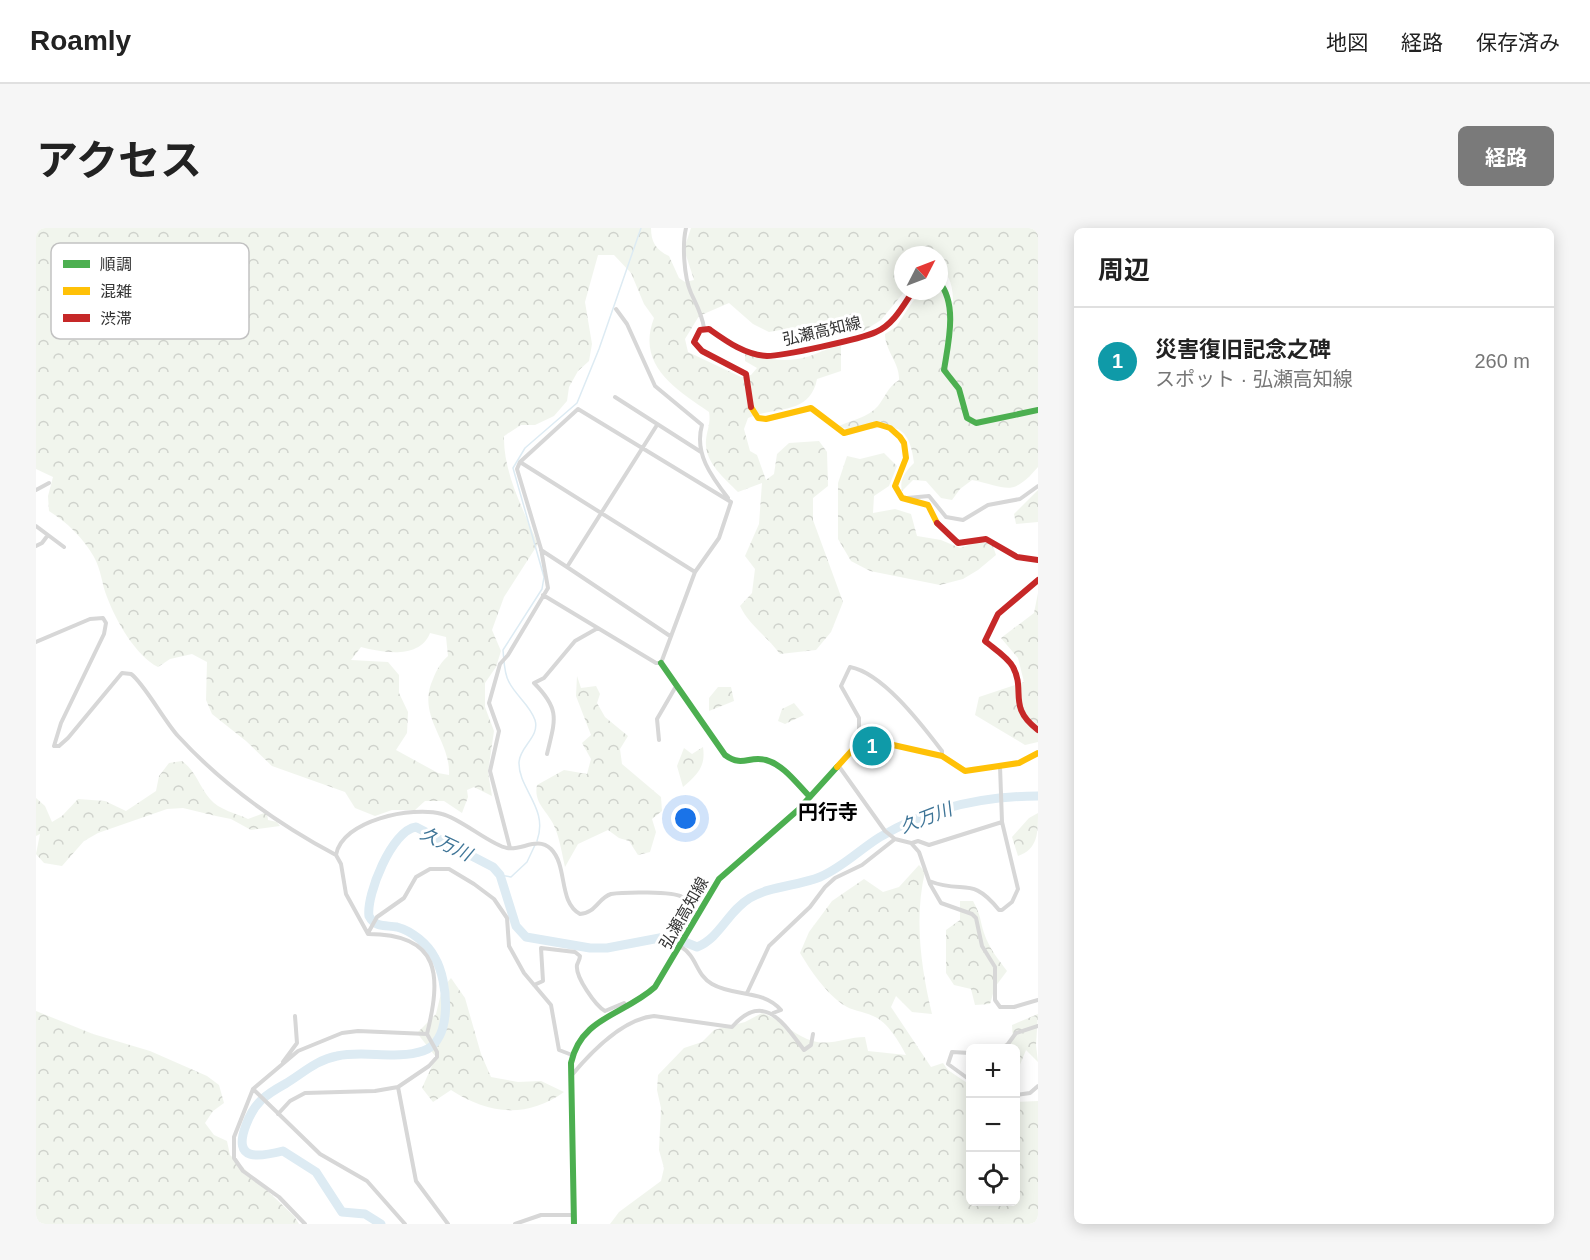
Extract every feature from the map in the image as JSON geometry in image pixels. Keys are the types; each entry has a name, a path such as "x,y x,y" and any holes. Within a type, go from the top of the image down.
{"main road":[{"name":"弘瀬高知線","path":"704,328 742,350 766,356 784,354 877,332 895,318 907,300"},
{"path":"947,300 951,327 944,370 959,389 967,418 976,423 1038,410"},
{"path":"704,328 696,333 695,345 746,374 752,410 758,418 766,419 811,408 818,410 838,432 852,433 881,425 900,437 904,443 906,458 895,486 902,498 928,505 938,526 958,543 986,539 1017,557 1038,560"},
{"path":"1038,580 1018,592 996,618 985,641 1014,666 1020,712 1026,723 1038,730"},
{"path":"661,663 675,688 698,713 710,740 720,752 734,762 766,759 810,797"},
{"path":"859,744 871,740 878,741 942,756 965,771 1020,763 1038,753"},
{"name":"弘瀬高知線","path":"574,1224 571,1077 572,1055 577,1042 591,1026 627,1007 655,987 713,887 726,872 810,797 859,744"}],"street":[{"path":"686,228 683,248 690,290 702,315 704,328"},
{"path":"616,309 627,324 655,386 702,424 699,441 702,453 708,469 730,502"},
{"path":"615,397 702,453"},
{"path":"510,848 490,771 499,737 489,696 501,662 508,655 548,588 541,549 516,469 520,462 578,409 730,502"},
{"path":"567,567 657,425"},
{"path":"520,462 695,572"},
{"path":"36,490 50,483"},
{"path":"902,498 929,496 946,517 963,520 988,505 1020,499 1038,486"},
{"path":"543,595 661,663 695,572 719,538 730,502"},
{"path":"36,526 64,547"},
{"path":"36,546 42,543 48,535"},
{"path":"541,549 670,636"},
{"path":"36,642 90,619 103,618 106,623 104,634 61,723 54,746 58,746 68,738 122,673 128,672 135,676 170,727 195,754 244,797 336,855 341,864 346,894 369,931 410,942 422,950 432,963 436,985 427,1034 437,1052 437,1057 429,1066 398,1087 375,1091 305,1093 290,1101 278,1114"},
{"path":"547,754 556,718 549,698 534,683 544,678 575,641 598,628"},
{"path":"859,744 859,718 841,686 850,667 870,677 901,701 942,751 942,756"},
{"path":"659,740 657,719 675,688"},
{"path":"838,765 885,831 895,839 911,843 918,841 928,845 1002,822"},
{"path":"928,880 947,887 975,887 999,910 1012,902 1018,889 1002,822 1000,766"},
{"path":"336,855 338,846 352,830 393,815 442,814 505,848 541,844 551,850 558,862 568,901 580,914 592,911 611,894 657,894 682,897 697,917"},
{"path":"747,993 754,973 764,962 769,946 810,907 825,887 835,878 862,865 895,839"},
{"path":"911,843 919,852 928,880 941,903 972,914 976,918 981,946 995,967 995,1000 1000,1007 1014,1007 1038,1000"},
{"path":"369,931 377,917 404,898 416,877 430,869 449,869 494,899 507,918 509,946 534,985 551,1005 559,1050 572,1055"},
{"path":"681,945 694,957 699,971 710,983 768,999 781,1010 772,1013"},
{"path":"534,985 543,981 541,948 575,951 580,956 577,966 586,990 600,1008 605,1011 624,1002 627,1007"},
{"path":"571,1077 592,1053 643,1017 654,1016 732,1027 751,1012 762,1010 772,1013 794,1034 804,1050 811,1045 813,1034"},
{"path":"283,1063 284,1058 297,1043 295,1016"},
{"path":"1008,1044 1016,1033 1038,1026"},
{"path":"305,1224 279,1197 243,1171 234,1158 234,1137 254,1089 298,1051 342,1033 358,1031 427,1034"},
{"path":"966,1053 952,1052 948,1064 966,1077"},
{"path":"1020,1094 1030,1093 1038,1086"},
{"path":"398,1087 416,1181 448,1224"},
{"path":"254,1089 320,1154 366,1181 405,1224"},
{"path":"515,1224 542,1215 575,1215"}],"green space":[{"path":"36,228 651,228 655,245 669,256 679,278 685,282 694,280 684,249 691,228 1038,228 1038,467 1015,487 1008,488 972,480 960,489 952,500 941,498 926,481 913,480 902,491 902,479 914,463 910,444 904,433 895,428 886,427 851,430 839,426 874,410 889,389 899,380 885,334 896,327 913,301 948,300 948,296 953,303 951,283 948,278 948,246 894,246 894,300 898,300 881,320 862,332 848,327 828,331 798,327 769,332 753,324 729,303 699,316 685,339 688,352 741,377 751,375 757,368 745,361 745,352 769,359 786,360 810,356 841,346 841,371 817,379 813,391 799,404 748,418 744,429 750,451 757,455 766,480 774,474 777,454 789,443 819,441 827,452 828,486 813,498 813,520 843,602 831,632 816,650 780,654 748,619 740,606 752,593 755,569 745,556 759,524 762,483 738,492 716,469 706,448 709,412 672,385 655,362 650,349 654,318 644,304 631,273 614,255 598,255 585,302 592,344 589,361 578,371 569,387 567,401 554,416 535,425 521,425 504,436 511,478 538,544 504,597 492,630 501,651 496,667 485,683 485,707 494,731 488,772 492,796 474,787 467,790 468,797 462,813 444,801 425,801 415,810 392,810 375,816 355,808 345,792 272,766 246,741 212,714 206,700 207,662 192,654 170,659 158,667 142,655 121,627 90,550 74,531 49,511 48,496 53,477 36,469","holes":["430,633 446,637 448,656 442,662 428,696 429,708 445,752 449,775 438,773 396,750 407,733 408,712 399,693 399,675 388,662 351,660 361,647 390,652 410,650 418,647"]},
{"path":"884,453 897,466 889,486 874,496 873,513 895,509 911,514 917,536 941,540 960,548 978,542 992,543 996,555 963,579 940,585 870,571 851,561 838,539 838,483 847,456 860,459"},
{"path":"1038,490 1038,522 1016,524 1014,514"},
{"path":"1038,593 1038,742 1025,745 975,715 979,697 1024,682 1018,658 1001,638 1034,613"},
{"path":"577,676 581,688 596,686 600,694 597,703 605,717 628,736 620,749 622,764 661,797 662,811 652,819 656,832 650,852 638,855 629,841 619,838 608,830 578,844 565,867 555,828 539,803 536,792 537,785 564,770 587,774 591,759 582,743 591,735 576,696"},
{"path":"718,687 731,687 734,701 709,711 709,698"},
{"path":"794,703 804,715 785,724 778,721 782,709"},
{"path":"703,747 702,765 683,787 677,766 684,748 692,754"},
{"path":"182,761 191,769 206,794 218,806 248,819 267,812 268,820 277,822 280,826 251,830 231,819 183,808 167,809 98,833 84,841 62,866 44,863 36,854 40,834 36,836 36,798 45,806 52,822 62,816 78,799 105,801 126,811 156,791 159,776 169,763"},
{"path":"1038,813 1036,839 1030,849 1018,856 1012,837 1029,818"},
{"path":"919,865 925,872 919,925 925,979 932,1014 912,1012 896,996 891,1007 931,1067 943,1063 948,1070 966,1082 966,1206 1020,1206 1020,1102 1038,1101 1038,1224 610,1224 619,1212 661,1181 664,1168 659,1150 661,1108 657,1090 658,1075 684,1048 702,1042 714,1030 745,1022 762,1013 806,1039 833,1042 865,1037 868,1051 906,1055 884,1023 873,1016 853,1010 830,994 800,953 809,932 832,901 864,879 883,892 899,887"},
{"path":"960,901 973,901 988,944 1007,971 995,987 990,1004 975,1005 971,989 954,985 946,973 946,930 960,920"},
{"path":"451,978 465,998 481,1054 491,1077 518,1082 541,1081 564,1092 550,1101 521,1110 493,1108 479,1104 451,1090 433,1102 422,1088 436,1057 417,1033 436,1014 442,989"},
{"path":"36,1011 93,1034 150,1051 207,1076 219,1085 224,1103 213,1111 205,1123 214,1135 227,1141 230,1155 294,1216 299,1224 36,1224"},
{"path":"1038,1014 1036,1045 1038,1062 1026,1050 1020,1065 1020,1044 1004,1044 1013,1041 1012,1025"}],"waterway":[{"path":"537,841 540,829 539,819 523,781 519,762 520,756 535,731 535,720 507,679 503,650 542,589 544,577 513,468 525,448 577,403 599,349 641,228"},
{"name":"久万川","path":"381,1224 365,1214 342,1212 316,1172 283,1151 257,1155 250,1154 242,1146 249,1117 261,1100 316,1064 347,1054 413,1054 433,1045 440,1035 446,1009 445,994 443,980 432,953 414,935 397,927 378,924 369,916 372,894 382,865 398,839 407,831 416,827 493,867 500,875 516,926 526,937 590,948 607,948 670,936 697,947 712,937 742,903 750,898 766,891 820,877 880,837 917,818 976,801 1038,796"},
{"path":"500,875 511,877 527,862 535,845"}],"traffic: fast":[{"path":"948,300 950,324 944,370 959,389 967,418 976,423 1038,410"},
{"path":"661,663 725,755 737,761 760,759 773,762 810,797"},
{"path":"574,1224 571,1063 576,1048 594,1026 655,987 719,879 798,810 837,767"}],"traffic: slow":[{"path":"751,407 758,418 766,419 811,408 844,433 877,424 890,428 904,443 906,458 895,486 902,498 928,505 937,523"},
{"path":"837,767 855,747 871,740 942,756 965,771 1019,763 1038,753"}],"traffic: jam":[{"path":"751,407 746,374 702,351 694,342 700,330 709,329 736,347 751,353 767,356 789,353 839,343 876,332 893,320 907,300"},
{"path":"937,523 958,543 986,539 1017,557 1038,560"},
{"path":"1038,580 998,614 985,641 1011,663 1017,676 1023,714 1038,730"}],"place":[{"name":"災害復旧記念之碑","path":"872,746"}],"district":[{"name":"円行寺","path":"828,812"}]}
